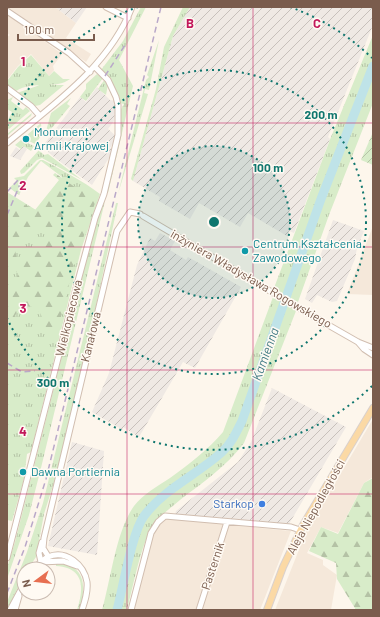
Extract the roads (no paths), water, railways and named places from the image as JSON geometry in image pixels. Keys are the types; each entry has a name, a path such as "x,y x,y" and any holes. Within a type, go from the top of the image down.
{"main road":[{"name":"Aleja Niepodległości","path":"268,610 283,567 300,530 373,408"}],"street":[{"path":"106,7 128,18"},
{"path":"7,143 95,67 113,44 128,18 132,7"},
{"path":"7,11 69,53 90,72"},
{"name":"Wielkopiecowa","path":"7,558 83,262 95,218 104,194 118,135 118,105 110,82 95,67"},
{"path":"7,88 31,106 39,116"},
{"name":"inżyniera Władysława Rogowskiego","path":"117,231 130,212 142,215 302,310 358,342 373,348"},
{"name":"Kanałowa","path":"41,561 40,548 44,538 117,231"},
{"name":"inżyniera Władysława Rogowskiego","path":"358,342 364,349 373,355"},
{"path":"130,610 151,533 158,522 165,516 291,527 300,530"},
{"name":"Pasternik","path":"199,610 227,522"},
{"name":"Kanałowa","path":"41,561 44,551 44,538"},
{"path":"44,551 50,559"},
{"path":"44,561 61,555 68,557 81,569 87,586 82,610"},
{"path":"10,610 16,599"}],"waterway":[{"name":"Kamienna","path":"117,610 132,547 144,516 161,498 222,452 231,442 242,421 321,199 373,66"}],"railway":[{"path":"7,593 25,547 46,479 161,7"},
{"path":"105,76 125,45"},
{"path":"7,192 18,180"},
{"path":"7,215 21,182"},
{"path":"7,363 22,372 35,371"}],"place":[{"name":"Monument Armii Krajowej","path":"26,139"},
{"name":"Centrum Kształcenia Zawodowego","path":"245,251"},
{"name":"Dawna Portiernia","path":"23,472"},
{"name":"Starkop","path":"262,504"}]}
